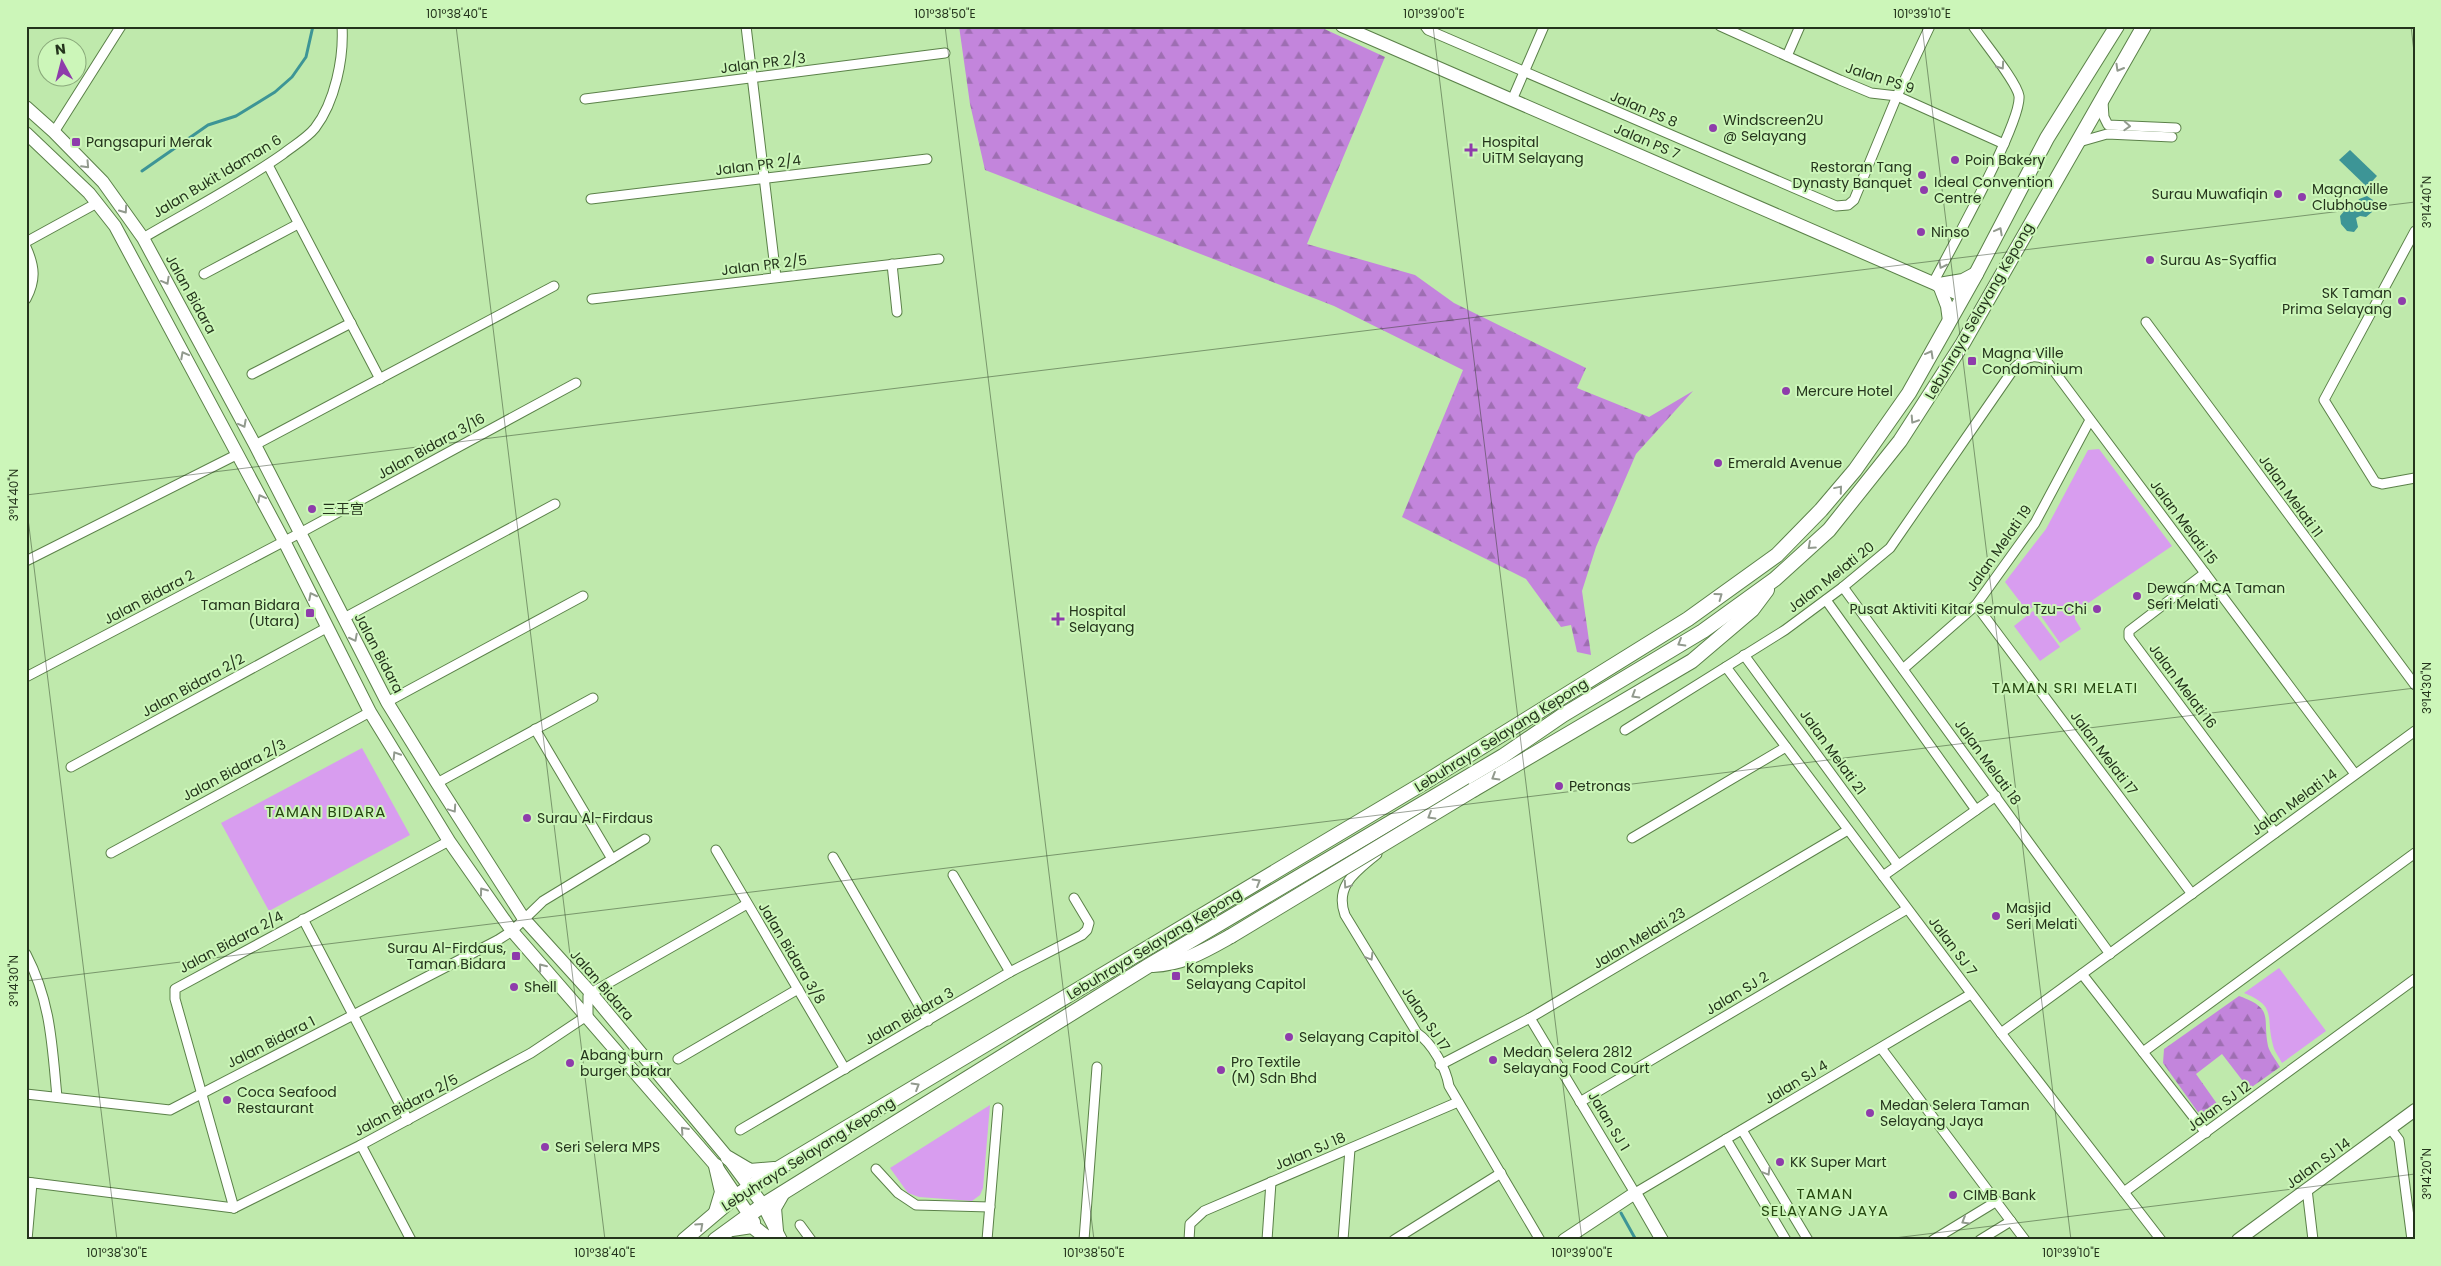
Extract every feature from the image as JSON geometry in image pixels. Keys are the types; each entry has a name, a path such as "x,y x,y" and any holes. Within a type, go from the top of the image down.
{"main road":[{"name":"Jalan PS 7","path":"1342,26 1963,296"},
{"name":"Lebuhraya Selayang Kepong","path":"684,1240 750,1186 1427,780 1688,619 1777,555 1821,510 1855,470 1909,393 1976,274 2055,124 2116,26"},
{"name":"Lebuhraya Selayang Kepong","path":"715,1240 763,1205 1148,966 1504,756 1563,715 1702,631 1775,579 1829,530 1900,441 1973,325 2144,26"},
{"name":"Jalan Bidara","path":"26,106 54,132 111,192 143,238 255,445 387,702 524,919 591,993 750,1186 763,1205 773,1237"},
{"path":"26,134 97,203 128,247 284,541 370,712 449,841 512,931 716,1166 749,1215 773,1237"},
{"path":"1948,321 1947,306 1936,284 1963,281 1976,274"},
{"path":"1963,296 1973,307 1973,325"},
{"path":"1148,966 1166,965 1199,955 1692,661 1752,610 1775,579"},
{"name":"Jalan SJ 14","path":"2238,1240 2415,1110"},
{"path":"728,1158 750,1171 779,1168"},
{"path":"716,1166 722,1192 716,1212"},
{"path":"773,1237 774,1208 782,1193"},
{"path":"1566,1239 1635,1193"},
{"name":"Jalan SJ 1","path":"1635,1193 1662,1240"},
{"path":"728,1230 752,1226 773,1237"}],"street":[{"path":"54,132 121,26"},
{"name":"Jalan Bukit Idaman 6","path":"143,238 268,165 314,130 324,115 338,68 342,26"},
{"path":"746,26 776,277"},
{"name":"Jalan PS 8","path":"1425,26 1428,30 1836,206 1848,205 1854,200 1897,96"},
{"path":"1512,100 1544,26"},
{"name":"Jalan PS 9","path":"1720,26 1871,93 1897,96 2004,144"},
{"path":"1787,56 1800,26"},
{"path":"1897,96 1930,26"},
{"path":"1936,284 2004,144 2018,107 2019,96 2014,85 1973,26"},
{"name":"Jalan PR 2/3","path":"585,99 945,53"},
{"path":"2103,96 2104,117 2108,125 2154,132"},
{"path":"2078,142 2107,134 2174,133"},
{"name":"Jalan PR 2/4","path":"591,199 927,159"},
{"path":"268,165 380,379"},
{"path":"26,242 97,203"},
{"path":"204,274 298,224"},
{"path":"2415,231 2324,400 2375,482 2382,484 2415,478"},
{"path":"26,247 34,265 34,280 26,299"},
{"name":"Jalan PR 2/5","path":"592,299 939,259"},
{"path":"892,264 897,312"},
{"path":"255,445 554,286"},
{"name":"Jalan Melati 11","path":"2146,322 2415,685"},
{"path":"252,374 351,323"},
{"name":"Jalan Melati 20","path":"1625,730 1744,656 1826,600 1890,548 2015,367 2025,358 2036,356 2045,359"},
{"name":"Jalan Melati 15","path":"2045,359 2355,774"},
{"name":"Jalan Bidara 3/16","path":"284,541 576,383"},
{"name":"Jalan Melati 19","path":"1903,669 1976,605 2035,523 2090,420"},
{"path":"26,561 238,454"},
{"path":"344,618 554,504"},
{"name":"Jalan Bidara 2","path":"26,677 284,541"},
{"name":"Jalan Melati 16","path":"2205,573 2129,631 2129,637 2275,833"},
{"name":"Jalan Melati 18","path":"1843,588 2110,954"},
{"path":"387,702 583,596"},
{"path":"1826,600 1976,810"},
{"name":"Jalan Melati 17","path":"1976,605 2191,895"},
{"name":"Jalan Bidara 2/2","path":"72,766 328,627"},
{"name":"Jalan Melati 21","path":"1744,656 1898,864"},
{"name":"Jalan SJ 7","path":"1726,667 1971,994 2161,1240"},
{"path":"437,784 593,698"},
{"name":"Jalan Bidara 2/3","path":"111,853 370,712"},
{"path":"535,729 612,859"},
{"name":"Jalan Melati 14","path":"2001,1033 2415,731"},
{"path":"1632,838 1786,746"},
{"path":"1883,876 1996,796"},
{"name":"Jalan SJ 17","path":"1397,819 1381,851 1349,880 1342,892 1341,903 1345,915 1417,1032 1426,1039 1448,1078 1449,1086 1458,1102 1540,1240"},
{"name":"Jalan Melati 23","path":"1440,1065 1530,1018 1848,830"},
{"name":"Jalan Bidara 1","path":"26,1094 170,1110 512,931 543,902 645,840"},
{"name":"Jalan Bidara 2/4","path":"234,1208 175,999 175,989 449,841"},
{"name":"Jalan Bidara 3/8","path":"716,850 845,1070"},
{"path":"2143,1052 2415,854"},
{"path":"833,857 928,1021"},
{"path":"953,875 1010,972"},
{"name":"Jalan Bidara 3","path":"740,1130 1010,972 1082,935 1089,926 1074,898"},
{"path":"585,1017 588,1010 588,996 591,993 747,904"},
{"name":"Jalan SJ 2","path":"1580,1102 1907,909"},
{"path":"303,919 408,1120"},
{"path":"26,954 37,975 50,1019 57,1097"},
{"path":"2082,974 2206,1133"},
{"name":"Jalan SJ 12","path":"2124,1192 2415,979"},
{"path":"678,1058 798,989"},
{"name":"Jalan SJ 4","path":"1635,1193 1971,994"},
{"name":"Jalan Bidara 2/5","path":"234,1208 408,1120 531,1053 585,1017"},
{"name":"Jalan SJ 1","path":"1530,1018 1635,1193"},
{"path":"1881,1048 1997,1201 2023,1239"},
{"path":"1084,1240 1097,1067"},
{"name":"Jalan SJ 18","path":"1189,1240 1190,1224 1204,1211 1458,1102"},
{"path":"987,1240 998,1108"},
{"path":"2390,1128 2400,1140 2412,1240"},
{"path":"1742,1130 1808,1240"},
{"path":"1726,1140 1786,1240"},
{"path":"361,1145 410,1240"},
{"path":"1343,1240 1350,1149"},
{"path":"876,1169 898,1193 916,1205 990,1207"},
{"path":"1394,1240 1501,1173"},
{"path":"27,1240 29,1182 234,1208"},
{"path":"1266,1240 1271,1182"},
{"path":"2307,1189 2313,1240"},
{"path":"1933,1240 1997,1201"},
{"path":"1980,1240 2011,1221"},
{"path":"800,1225 811,1240"}],"green space":[{"path":"959,26 1318,26 1385,57 1307,244 1415,275 1454,303 1586,368 1577,388 1649,417 1693,391 1636,454 1596,547 1582,591 1591,655 1577,652 1571,625 1561,627 1526,579 1402,517 1463,370 1334,306 985,170 970,104"},
{"path":"2239,996 2258,1005 2265,1015 2268,1046 2280,1067 2249,1089 2222,1054 2196,1074 2220,1108 2207,1117 2200,1115 2163,1063 2164,1049"}],"shaded area":[{"path":"2099,449 2172,546 2075,612 2075,619 2081,629 2060,643 2034,606 2027,611 2005,582 2046,529 2088,450"},
{"path":"2033,611 2060,647 2040,661 2014,626"},
{"path":"362,748 410,835 269,911 221,823"},
{"path":"2279,968 2326,1031 2282,1063 2275,1052 2266,1008 2255,998 2244,993"},
{"path":"990,1105 983,1188 980,1195 972,1201 919,1197 908,1193 890,1168"}],"water":[{"path":"2350,150 2377,176 2367,187 2339,160"},
{"path":"2367,196 2373,200 2372,212 2366,217 2360,216 2356,218 2358,227 2354,232 2347,231 2341,224 2340,216 2346,209 2356,206 2359,199"}],"waterway":[{"path":"142,171 208,125 236,116 275,92 292,77 306,57 313,26"},
{"path":"1621,1213 1636,1240"}],"place":[{"name":"Windscreen2U @ Selayang","path":"1713,128"},
{"name":"Pangsapuri Merak","path":"76,142"},
{"name":"Hospital UiTM Selayang","path":"1471,150"},
{"name":"Poin Bakery","path":"1955,160"},
{"name":"Restoran Tang Dynasty Banquet","path":"1922,175"},
{"name":"Ideal Convention Centre","path":"1924,190"},
{"name":"Surau Muwafiqin","path":"2278,194"},
{"name":"Magnaville Clubhouse","path":"2302,197"},
{"name":"Ninso","path":"1921,232"},
{"name":"Surau As-Syaffia","path":"2150,260"},
{"name":"SK Taman Prima Selayang","path":"2402,301"},
{"name":"Magna Ville Condominium","path":"1972,361"},
{"name":"Mercure Hotel","path":"1786,391"},
{"name":"Emerald Avenue","path":"1718,463"},
{"name":"三王宫","path":"312,509"},
{"name":"Dewan MCA Taman Seri Melati","path":"2137,596"},
{"name":"Pusat Aktiviti Kitar Semula Tzu-Chi","path":"2097,609"},
{"name":"Taman Bidara (Utara)","path":"310,613"},
{"name":"Hospital Selayang","path":"1058,619"},
{"name":"Petronas","path":"1559,786"},
{"name":"Surau Al-Firdaus","path":"527,818"},
{"name":"Masjid Seri Melati","path":"1996,916"},
{"name":"Surau Al-Firdaus, Taman Bidara","path":"516,956"},
{"name":"Kompleks Selayang Capitol","path":"1176,976"},
{"name":"Shell","path":"514,987"},
{"name":"Selayang Capitol","path":"1289,1037"},
{"name":"Medan Selera 2812 Selayang Food Court","path":"1493,1060"},
{"name":"Abang burn burger bakar","path":"570,1063"},
{"name":"Pro Textile (M) Sdn Bhd","path":"1221,1070"},
{"name":"Coca Seafood Restaurant","path":"227,1100"},
{"name":"Medan Selera Taman Selayang Jaya","path":"1870,1113"},
{"name":"Seri Selera MPS","path":"545,1147"},
{"name":"KK Super Mart","path":"1780,1162"},
{"name":"CIMB Bank","path":"1953,1195"}],"district":[{"name":"TAMAN SRI MELATI","path":"2065,687"},
{"name":"TAMAN BIDARA","path":"326,811"},
{"name":"TAMAN SELAYANG JAYA","path":"1825,1202"}]}
